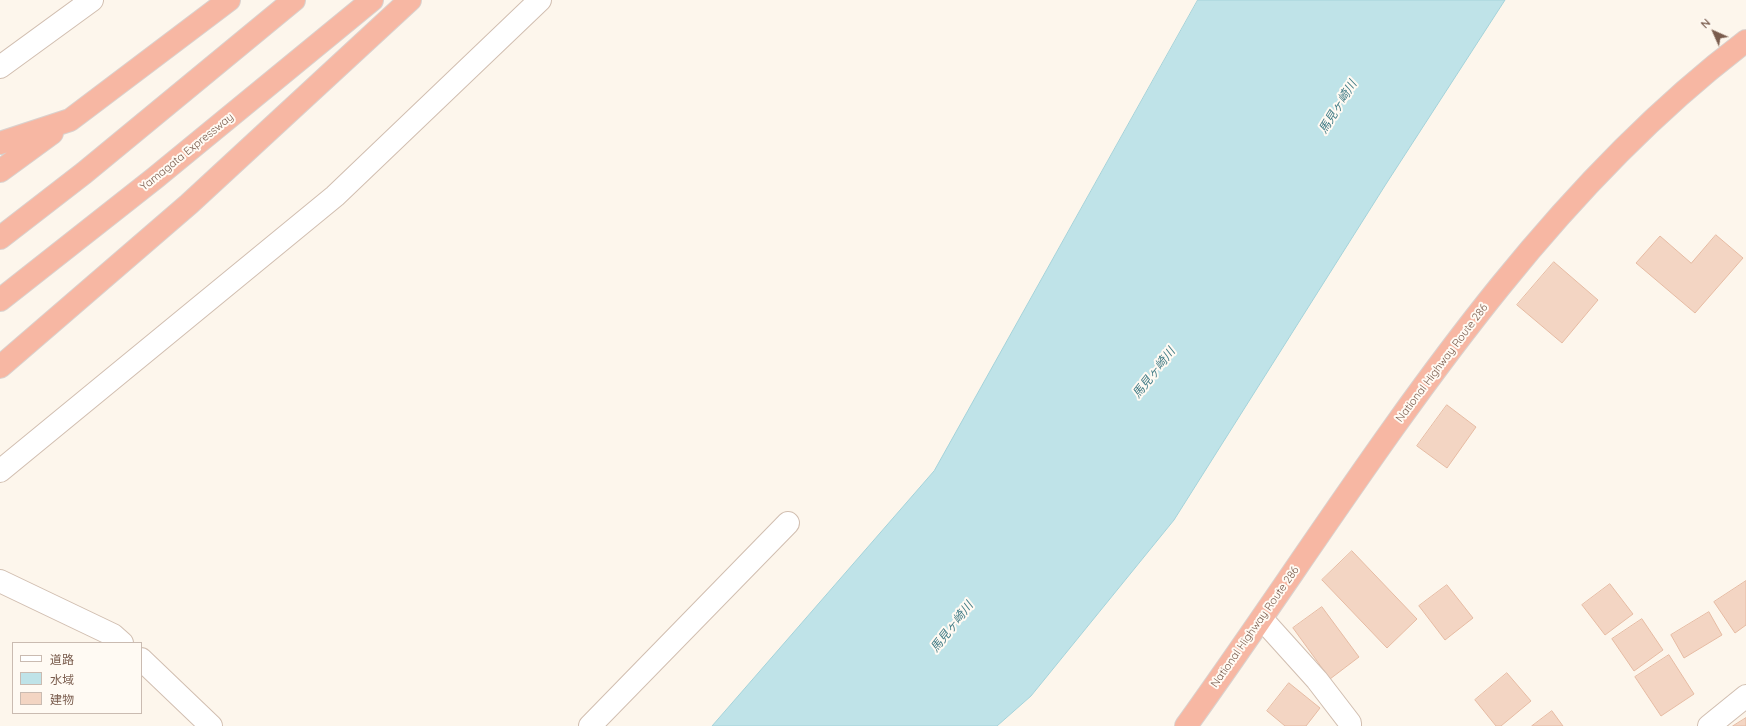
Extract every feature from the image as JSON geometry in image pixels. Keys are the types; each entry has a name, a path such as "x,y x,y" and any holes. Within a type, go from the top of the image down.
{"highway":[{"path":"0,171 229,0"},
{"path":"0,238 84,173 294,0"},
{"name":"Yamagata Expressway","path":"0,300 161,173 372,0"},
{"path":"0,367 189,204 410,0"},
{"name":"National Highway Route 286","path":"1186,726 1262,619 1365,468 1487,303 1565,210 1641,130 1717,63 1746,41"},
{"path":"0,144 70,120"}],"street":[{"path":"0,67 92,0"},
{"path":"3,461 335,196 540,0"},
{"path":"590,726 788,523"},
{"path":"0,581 113,635 121,642"},
{"path":"1262,619 1322,686 1350,723 1350,726"},
{"path":"142,660 210,726"},
{"path":"1709,726 1746,696"}],"water":[{"name":"馬見ヶ崎川","path":"1198,0 1505,0 1386,184 1174,520 1031,696 997,726 712,726 934,471"}],"building":[{"path":"1716,235 1743,258 1695,313 1636,263 1660,236 1691,263"},
{"path":"1554,262 1598,300 1562,343 1517,305"},
{"path":"1447,405 1476,427 1447,468 1417,446"},
{"path":"1352,551 1417,619 1387,648 1322,580"},
{"path":"1746,581 1746,625 1735,633 1714,602"},
{"path":"1610,584 1633,614 1605,635 1582,605"},
{"path":"1447,585 1473,618 1445,640 1419,606"},
{"path":"1322,607 1359,657 1330,679 1293,628"},
{"path":"1709,612 1722,635 1684,658 1671,635"},
{"path":"1642,619 1663,650 1634,671 1612,639"},
{"path":"1669,655 1694,694 1661,716 1635,677"},
{"path":"1507,673 1531,701 1501,726 1496,726 1475,700"},
{"path":"1289,683 1320,708 1306,726 1285,726 1267,711"},
{"path":"1552,711 1563,726 1532,726"},
{"path":"1746,718 1746,726 1733,726"}]}
